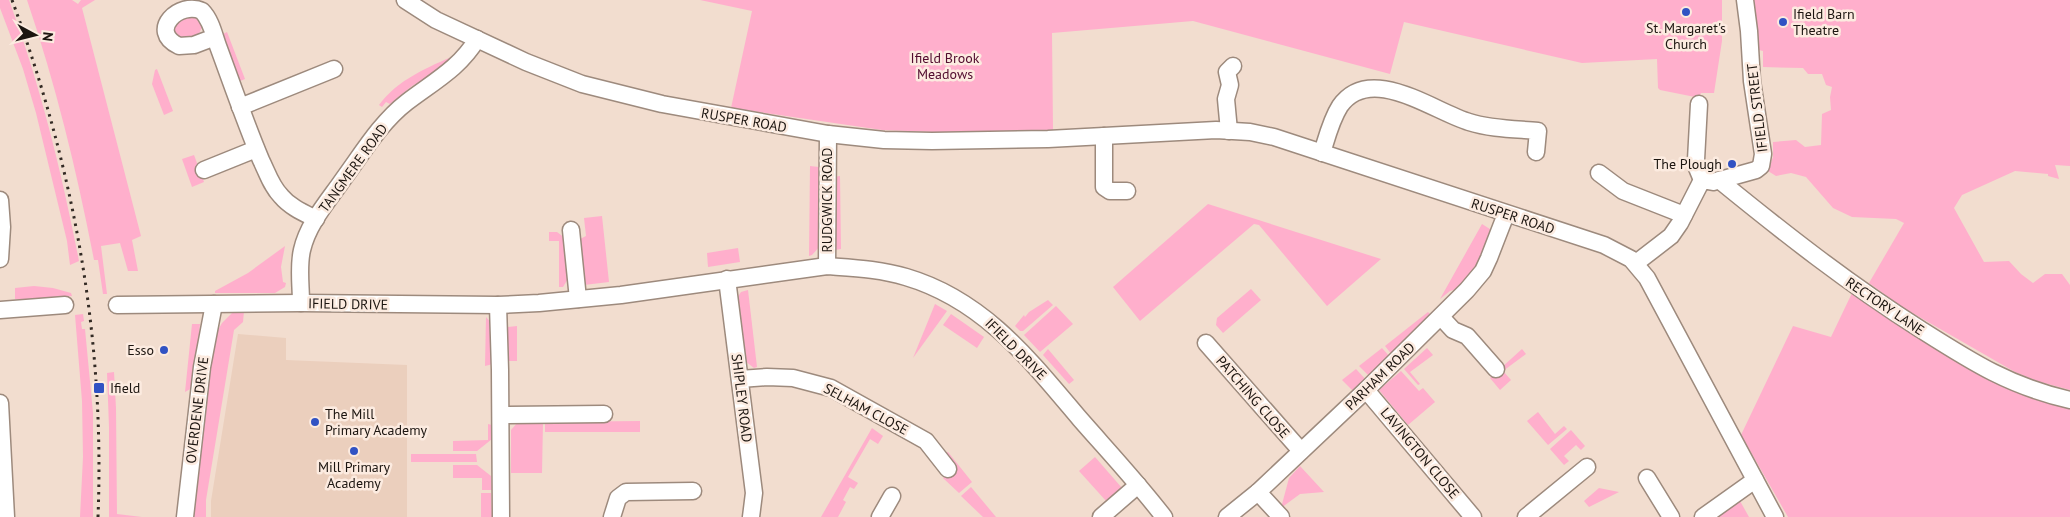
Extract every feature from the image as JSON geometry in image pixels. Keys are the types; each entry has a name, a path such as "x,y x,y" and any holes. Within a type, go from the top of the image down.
{"street":[{"name":"RUSPER ROAD","path":"405,0 436,20 554,74 606,92 688,110 828,134 884,140 1048,139 1201,130 1250,132 1274,137 1604,245 1626,255 1636,263 1647,278 1775,517"},
{"name":"IFIELD STREET","path":"1702,180 1707,182 1719,180 1756,170 1763,162 1752,81 1745,0"},
{"path":"215,37 256,149 274,187 280,196 294,207 316,219"},
{"name":"TANGMERE ROAD","path":"301,303 300,276 302,250 307,234 316,219 368,144 385,124 407,102 454,68 470,51 477,39"},
{"path":"1229,131 1226,99 1230,85 1227,72 1233,66"},
{"path":"240,107 334,69"},
{"path":"1322,153 1336,114 1344,100 1359,91 1380,88 1397,92 1478,124 1538,131 1536,152"},
{"path":"1636,263 1671,236 1702,180 1696,160 1699,104"},
{"name":"RUDGWICK ROAD","path":"827,266 828,134"},
{"path":"1104,136 1104,187 1110,191 1127,191"},
{"path":"204,170 256,149"},
{"path":"1599,173 1623,191 1684,215"},
{"name":"RECTORY LANE","path":"1719,180 1858,289 1932,337 1988,372 2023,387 2070,400"},
{"path":"0,200 2,227 0,259"},
{"name":"PARHAM ROAD","path":"1227,517 1258,492 1441,317 1482,271 1497,241 1506,214"},
{"path":"571,230 578,299"},
{"name":"IFIELD DRIVE","path":"117,304 498,305 578,299 827,266 871,270 905,277 931,286 950,295 984,317 1013,343 1043,375 1164,517"},
{"name":"SHIPLEY ROAD","path":"727,279 754,494 752,517"},
{"name":"OVERDENE DRIVE","path":"185,517 202,367 214,304"},
{"path":"0,310 65,305"},
{"path":"498,305 501,517"},
{"path":"1441,317 1453,330 1467,336 1496,369"},
{"name":"PATCHING CLOSE","path":"1206,344 1300,451"},
{"name":"SELHAM CLOSE","path":"740,380 767,376 793,378 831,388 926,441 948,468"},
{"name":"LAVINGTON CLOSE","path":"1366,390 1473,517"},
{"path":"0,403 6,517"},
{"path":"501,414 604,414"},
{"path":"1526,517 1587,467"},
{"path":"1647,478 1671,517"},
{"path":"1703,517 1755,480"},
{"path":"1101,517 1138,485"},
{"path":"612,517 618,498 626,492 693,492"},
{"path":"1258,492 1281,517"},
{"path":"882,516 892,496"}],"shaded area":[{"name":"The Mill Primary Academy","path":"238,334 286,338 286,360 407,365 407,517 211,517 211,501"}],"green space":[{"path":"0,0 9,0 31,65 49,129 79,261 70,265 67,241 36,113 23,69 0,8"},
{"path":"27,0 72,0 78,4 81,0 95,0 82,8 141,236 132,240 138,271 128,271 120,243 101,246 107,294 103,294 98,260 94,260 65,129"},
{"name":"Ifield Brook Meadows","path":"700,0 1722,0 1722,41 1714,93 1701,93 1695,97 1658,88 1657,59 1582,63 1404,22 1390,74 1193,21 1052,33 1053,130 960,133 882,130 731,108 752,11"},
{"path":"1750,0 2070,0 2070,166 2055,165 2059,179 2048,176 2048,174 2015,171 1962,195 1954,208 1984,262 2009,261 2033,283 2045,274 2062,274 2070,285 2070,390 2037,381 2015,372 1902,307 1869,283 1904,223 1896,219 1852,217 1833,208 1806,177 1791,173 1776,176 1768,171 1773,157 1773,142 1796,140 1805,147 1821,145 1822,114 1831,110 1830,97 1832,87 1826,85 1822,74 1808,74 1803,68 1763,67 1763,51 1755,49"},
{"path":"192,11 202,22 198,36 179,39 173,31 172,21"},
{"path":"227,32 245,79 240,81 221,35"},
{"path":"456,55 444,68 412,86 390,104 386,102 382,107 379,105 386,96 404,81"},
{"path":"157,69 173,111 164,115 152,84 155,70"},
{"path":"194,155 204,182 192,187 182,159"},
{"path":"810,166 819,167 820,246 809,256"},
{"path":"840,176 841,249 835,250 834,177"},
{"path":"1208,204 1381,259 1327,306 1259,225 1254,224 1140,321 1113,287"},
{"path":"602,216 609,282 584,285 580,239 586,236 584,218"},
{"path":"1482,224 1493,231 1478,266 1460,288 1450,291 1440,299"},
{"path":"549,232 557,232 565,238 569,277 563,287 559,287 559,241 549,241"},
{"path":"285,246 281,267 283,282 286,283 285,287 275,293 215,293 215,291 248,273"},
{"path":"738,248 740,262 708,267 707,253"},
{"path":"34,286 53,288 71,293 72,296 31,300 15,299 15,288"},
{"path":"1251,289 1261,300 1223,333 1216,325 1217,318"},
{"path":"748,290 757,367 754,368 745,361 737,298 741,292"},
{"path":"1852,293 2070,407 2070,517 1788,517 1741,435 1793,326 1831,337"},
{"path":"1048,300 1053,305 1023,331 1020,331 1015,326 1024,315 1025,317 1029,312"},
{"path":"935,304 947,311 913,358"},
{"path":"1056,306 1073,324 1040,352 1024,335"},
{"path":"234,311 244,311 243,322 234,330 206,500 206,517 192,517 209,369 217,332 222,323"},
{"path":"1428,312 1431,315 1393,356 1385,346"},
{"path":"83,314 84,321 81,322 82,329 85,329 93,413 93,517 80,517 83,457 82,401 75,315"},
{"path":"951,314 984,337 977,348 943,325"},
{"path":"486,317 493,325 493,364 485,366"},
{"path":"192,324 200,324 194,383 192,388 185,392"},
{"path":"517,326 517,361 508,361 507,327"},
{"path":"1382,348 1391,358 1371,378 1359,366"},
{"path":"1427,348 1433,355 1410,372 1420,384 1418,385 1404,369"},
{"path":"1048,349 1074,380 1069,384 1043,355"},
{"path":"1522,349 1526,354 1503,371 1511,380 1500,390 1490,378"},
{"path":"1356,369 1368,382 1355,393 1342,380"},
{"path":"1401,371 1419,391 1423,388 1435,402 1408,425 1379,390"},
{"path":"114,372 117,514 142,517 109,517 107,373"},
{"path":"1538,412 1555,434 1564,426 1567,429 1548,445 1527,421"},
{"path":"640,421 640,432 545,432 545,422"},
{"path":"518,422 543,422 542,473 511,473 511,430"},
{"path":"488,424 492,425 492,439 477,451 453,451 453,441 488,440"},
{"path":"872,428 883,436 878,444 870,439 848,477 858,483 854,489 850,487 843,500 846,502 838,517 821,517"},
{"path":"1571,430 1585,446 1581,450 1576,445 1564,456 1569,461 1564,465 1550,449"},
{"path":"948,452 972,482 959,493 943,478 956,466 946,453"},
{"path":"411,454 476,454 477,462 411,462"},
{"path":"1095,457 1122,488 1107,502 1079,471"},
{"path":"453,465 477,465 491,476 492,490 482,490 482,478 453,478"},
{"path":"1300,466 1324,492 1300,494 1281,508 1289,478"},
{"path":"971,487 996,517 983,517 961,496"},
{"path":"1599,488 1619,492 1589,507 1584,501"},
{"path":"481,493 491,493 492,517 481,517"},
{"path":"1740,501 1749,517 1718,517"}],"railway":[{"path":"12,0 53,126 81,254 96,384 99,450 98,517"}],"place":[{"name":"St. Margaret's Church","path":"1686,12"},
{"name":"Ifield Barn Theatre","path":"1783,22"},
{"name":"The Plough","path":"1732,164"},
{"name":"Esso","path":"164,350"},
{"name":"Ifield","path":"99,388"},
{"name":"The Mill Primary Academy","path":"315,422"},
{"name":"Mill Primary Academy","path":"354,451"}]}
